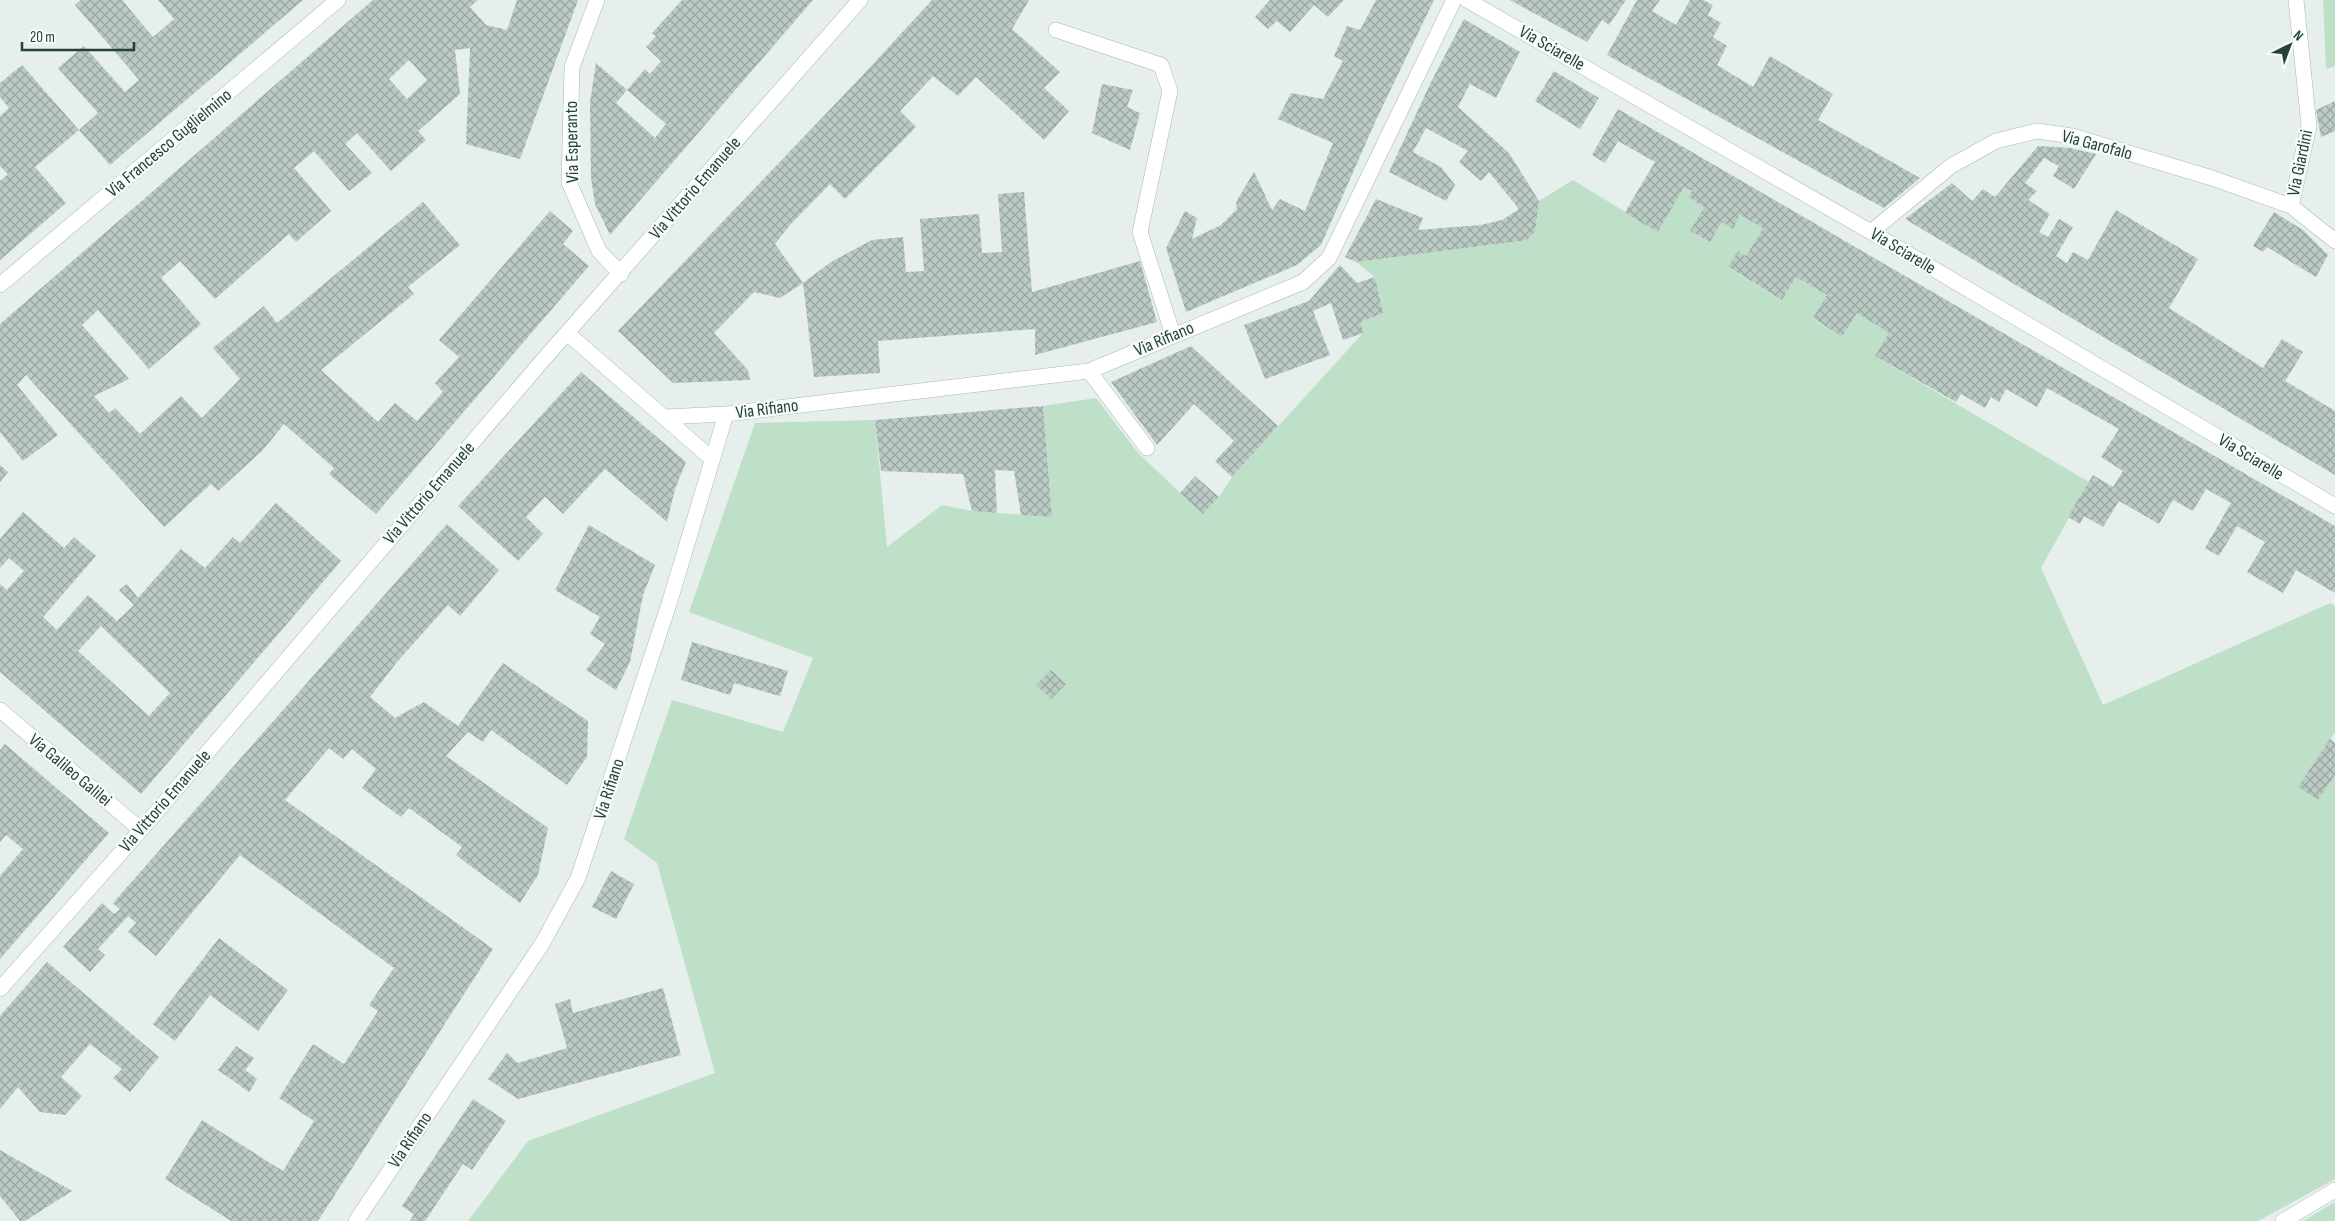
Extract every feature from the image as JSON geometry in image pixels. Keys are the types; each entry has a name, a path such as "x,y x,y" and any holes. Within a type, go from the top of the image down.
{"street":[{"name":"Via Francesco Guglielmino","path":"0,285 338,0"},
{"name":"Via Esperanto","path":"597,0 572,67 569,182 599,251 620,274"},
{"name":"Via Vittorio Emanuele","path":"0,989 140,830 567,333 860,0"},
{"name":"Via Rifiano","path":"356,1221 542,944 578,878 669,604 726,414 1089,371 1303,282 1329,258 1454,0"},
{"name":"Via Sciarelle","path":"1467,0 1871,232 2335,506"},
{"name":"Via Giardini","path":"2291,206 2309,126 2296,0"},
{"path":"1056,30 1161,64 1170,92 1140,232 1173,335"},
{"name":"Via Garofalo","path":"1871,232 1951,166 1996,141 2036,131 2072,136 2212,178 2291,206 2335,241"},
{"path":"567,333 712,459"},
{"path":"1089,371 1147,448"},
{"path":"665,418 726,414"},
{"name":"Via Galileo Galilei","path":"2,716 140,830"},
{"path":"2283,1221 2335,1190"}],"green space":[{"path":"2323,0 2335,0 2335,66 2326,69"},
{"path":"1573,180 1658,232 1684,187 1692,191 1688,197 1704,207 1690,231 1710,242 1722,222 1733,228 1740,215 1763,228 1746,256 1738,251 1728,268 1782,300 1796,277 1827,295 1813,319 1842,337 1857,313 1889,333 1875,356 2089,482 2041,568 2103,705 2330,603 2335,606 2335,732 2299,787 2318,800 2335,775 2335,1179 2258,1221 468,1221 528,1141 715,1073 657,863 624,839 672,700 783,732 813,658 689,612 755,423 875,420 887,547 942,505 972,511 1052,517 1043,406 1096,398 1139,454 1203,514 1219,497 1232,477 1363,333 1361,322 1383,313 1375,277 1356,262 1527,240 1535,232 1539,201"},
{"path":"2335,1202 2335,1221 2303,1221"}],"building":[{"path":"81,0 122,0 153,37 174,19 158,0 303,0 110,165 79,130 98,113 58,68 84,46 125,92 139,80 75,5"},
{"path":"373,0 478,0 470,7 486,25 507,30 517,0 578,0 520,159 466,144 470,48 455,50 460,94 418,131 426,140 391,171 357,133 345,144 372,173 349,191 314,151 294,168 331,211 296,242 289,234 215,299 180,261 161,278 201,324 149,369 98,310 82,325 129,379 94,396 109,413 115,408 140,434 181,396 202,418 240,379 213,348 264,306 277,323 423,202 460,245 408,287 414,294 321,370 378,422 395,403 417,421 443,392 435,383 459,357 439,340 550,211 573,231 563,244 589,266 376,514 329,474 334,468 284,424 263,450 218,491 211,484 164,527 26,375 17,385 58,435 23,461 0,432 0,324","holes":["409,60 427,80 407,99 389,79"]},
{"path":"682,0 813,0 610,235 595,204 591,178 590,102 596,63 627,90 645,69 650,74 661,61 646,47 656,36 652,33","holes":["627,90 666,124 655,138 616,103"]},
{"path":"932,0 1029,0 1012,29 1060,72 1044,88 1069,111 1044,140 976,77 958,96 933,76 900,111 916,127 845,199 830,184 790,225 775,244 803,283 780,298 754,292 714,333 748,370 750,380 673,383 618,331 863,75"},
{"path":"1270,0 1344,0 1328,17 1314,5 1290,32 1277,21 1268,29 1255,17"},
{"path":"1376,0 1434,0 1376,120 1321,245 1297,265 1186,312 1166,248 1185,211 1197,218 1192,239 1221,225 1237,209 1236,202 1254,172 1272,210 1280,199 1305,211 1333,143 1278,119 1291,93 1323,99 1343,61 1334,56 1347,26 1360,30"},
{"path":"1510,0 1626,0 1609,25 1602,20 1587,42"},
{"path":"1637,0 1660,0 1652,11 1676,25 1690,0 1703,0 1713,5 1708,15 1721,23 1713,37 1727,46 1717,65 1753,87 1770,56 1833,94 1818,120 1920,178 1884,208 1607,55"},
{"path":"1464,19 1520,52 1496,98 1470,84 1458,107 1509,153 1539,201 1535,232 1527,240 1356,262 1345,257 1376,199 1423,218 1418,230 1481,225 1502,220 1519,209 1489,172 1481,181 1459,162 1468,151 1426,128 1413,152 1441,167 1455,185 1446,201 1389,172 1431,82"},
{"path":"22,65 79,130 35,167 66,203 0,260 0,181 8,174 0,166 0,116 9,108 0,97 0,83"},
{"path":"1554,71 1599,98 1580,129 1535,101"},
{"path":"1102,84 1133,90 1127,107 1140,113 1130,150 1092,133"},
{"path":"2335,101 2335,131 2321,137 2316,110"},
{"path":"1618,109 2335,526 2335,593 2296,570 2283,593 2247,572 2265,542 2237,526 2219,556 2205,548 2231,503 2206,489 2193,511 2173,500 2159,524 2119,501 2103,527 2084,516 2080,524 2068,517 2093,475 2113,487 2123,471 2101,457 2119,429 2047,388 2037,407 2006,389 1999,402 1991,397 1985,408 1961,394 1956,402 1875,356 1889,333 1857,313 1842,337 1813,318 1827,295 1796,277 1782,300 1728,267 1738,251 1746,256 1763,228 1740,215 1733,229 1722,222 1710,242 1690,231 1704,207 1688,197 1692,191 1684,187 1658,232 1637,220 1625,212 1655,162 1618,141 1605,163 1592,155"},
{"path":"2038,146 2070,148 2096,154 2074,189 2053,176 2059,166 2044,158 2025,183 2037,191 2028,200 2050,214 2039,232 2048,237 2059,219 2073,227 2056,256 2067,263 2073,252 2088,260 2116,210 2198,259 2169,308 2263,368 2282,339 2303,352 2285,381 2335,411 2335,475 1905,219 1952,183 1972,201 1983,189 1995,197"},
{"path":"1024,192 1032,292 1140,261 1157,322 1035,355 1035,329 878,341 880,373 814,377 803,283 831,262 872,240 903,237 906,272 924,271 920,219 979,214 982,253 1002,252 998,194"},
{"path":"2274,212 2303,230 2328,255 2316,277 2267,247 2263,252 2253,246"},
{"path":"1340,265 1357,283 1375,277 1383,313 1361,322 1363,333 1343,340 1331,303 1313,311 1330,355 1265,379 1244,325 1309,301"},
{"path":"1191,346 1278,426 1232,477 1215,461 1234,441 1194,404 1157,445 1111,382"},
{"path":"581,372 686,462 675,489 667,522 605,469 563,514 545,497 526,517 543,534 518,561 458,506"},
{"path":"1043,406 1052,517 1021,515 1014,471 995,470 997,513 972,511 963,474 881,471 875,420"},
{"path":"0,465 8,472 0,482"},
{"path":"1195,476 1219,497 1203,514 1180,493"},
{"path":"276,503 341,561 141,794 0,672 0,584 7,590 24,571 9,558 0,568 0,539 23,512 64,548 74,537 96,556 43,617 57,630 88,595 117,621 134,605 119,590 127,584 138,598 181,549 205,568 233,537 240,543","holes":["101,626 170,693 149,716 78,651"]},
{"path":"447,524 499,570 460,616 448,605 397,662 370,697 395,718 424,702 458,726 503,663 588,721 587,757 567,785 491,730 483,742 468,732 446,756 548,828 538,875 520,903 456,855 462,847 409,808 401,817 362,788 376,769 352,749 343,759 329,748 285,800 493,949 318,1221 231,1221 165,1179 202,1120 283,1171 314,1121 279,1098 313,1044 344,1064 378,1011 369,1005 394,968 240,855 156,956 128,932 136,923 128,916 98,949 105,955 90,972 63,947 102,903 114,914 120,909 113,903"},
{"path":"589,525 655,565 643,595 630,662 616,690 586,670 605,644 590,634 600,617 555,590"},
{"path":"692,642 788,671 780,696 734,683 730,695 681,680"},
{"path":"1051,670 1066,684 1051,699 1036,685"},
{"path":"2330,739 2335,743 2335,775 2318,800 2298,787"},
{"path":"5,744 109,833 0,959 0,876 23,849 6,835 0,842 0,750"},
{"path":"611,871 634,884 616,919 592,907"},
{"path":"219,938 288,990 258,1031 210,995 175,1041 153,1024"},
{"path":"47,962 159,1057 130,1092 113,1078 122,1069 90,1044 61,1077 82,1096 65,1115 40,1112 18,1087 0,1109 0,1016"},
{"path":"663,988 681,1055 518,1099 488,1079 507,1053 518,1063 567,1048 555,1004 570,999 573,1013"},
{"path":"236,1046 254,1058 245,1070 257,1079 249,1092 218,1070"},
{"path":"473,1099 506,1121 472,1170 463,1164 425,1221 410,1221 414,1214 402,1206"},
{"path":"0,1150 72,1191 25,1221 20,1221 0,1196"}]}
